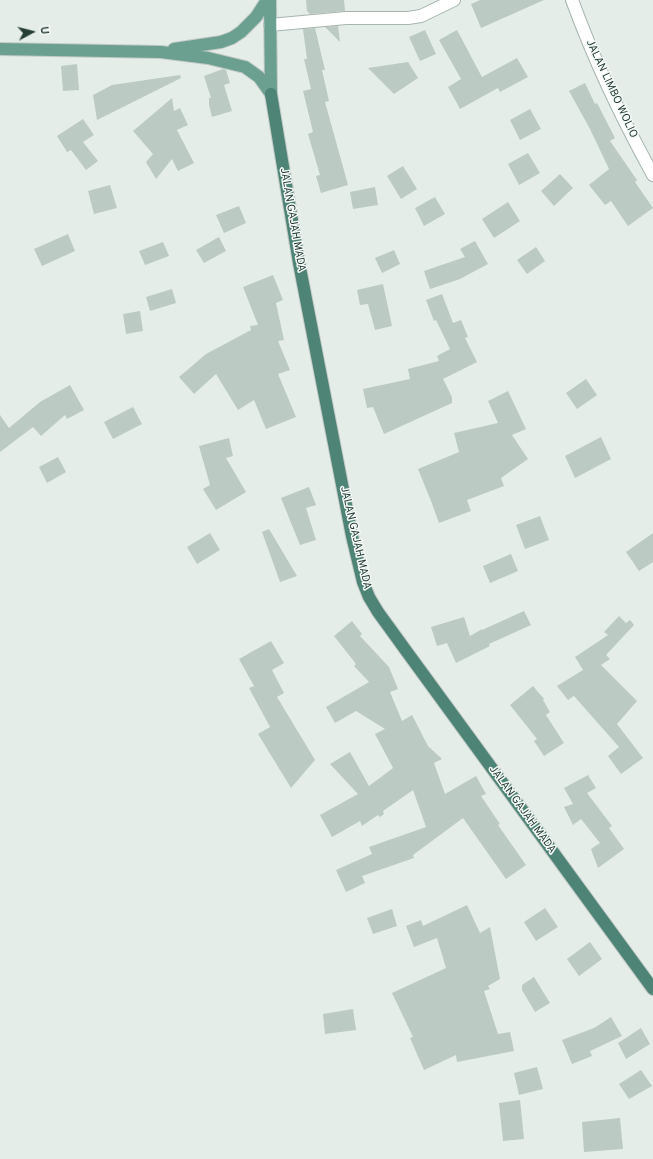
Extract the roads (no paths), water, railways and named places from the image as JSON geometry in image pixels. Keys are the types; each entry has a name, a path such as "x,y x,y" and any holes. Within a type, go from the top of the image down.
{"highway":[{"name":"JALAN GAJAH MADA","path":"271,94 299,263 350,528 363,582 369,597 378,612 653,989"}],"main road":[{"path":"161,52 221,42 232,38 241,32 256,17 266,0"},
{"name":"JALAN GAJAH MADA","path":"270,0 271,94"},
{"path":"0,49 161,52 208,58 245,67 259,77 271,94"}],"street":[{"path":"270,26 346,18 408,18 421,16 454,0"},
{"name":"JALAN LIMBO WOLIO","path":"572,0 582,28 612,97 653,175"}]}
